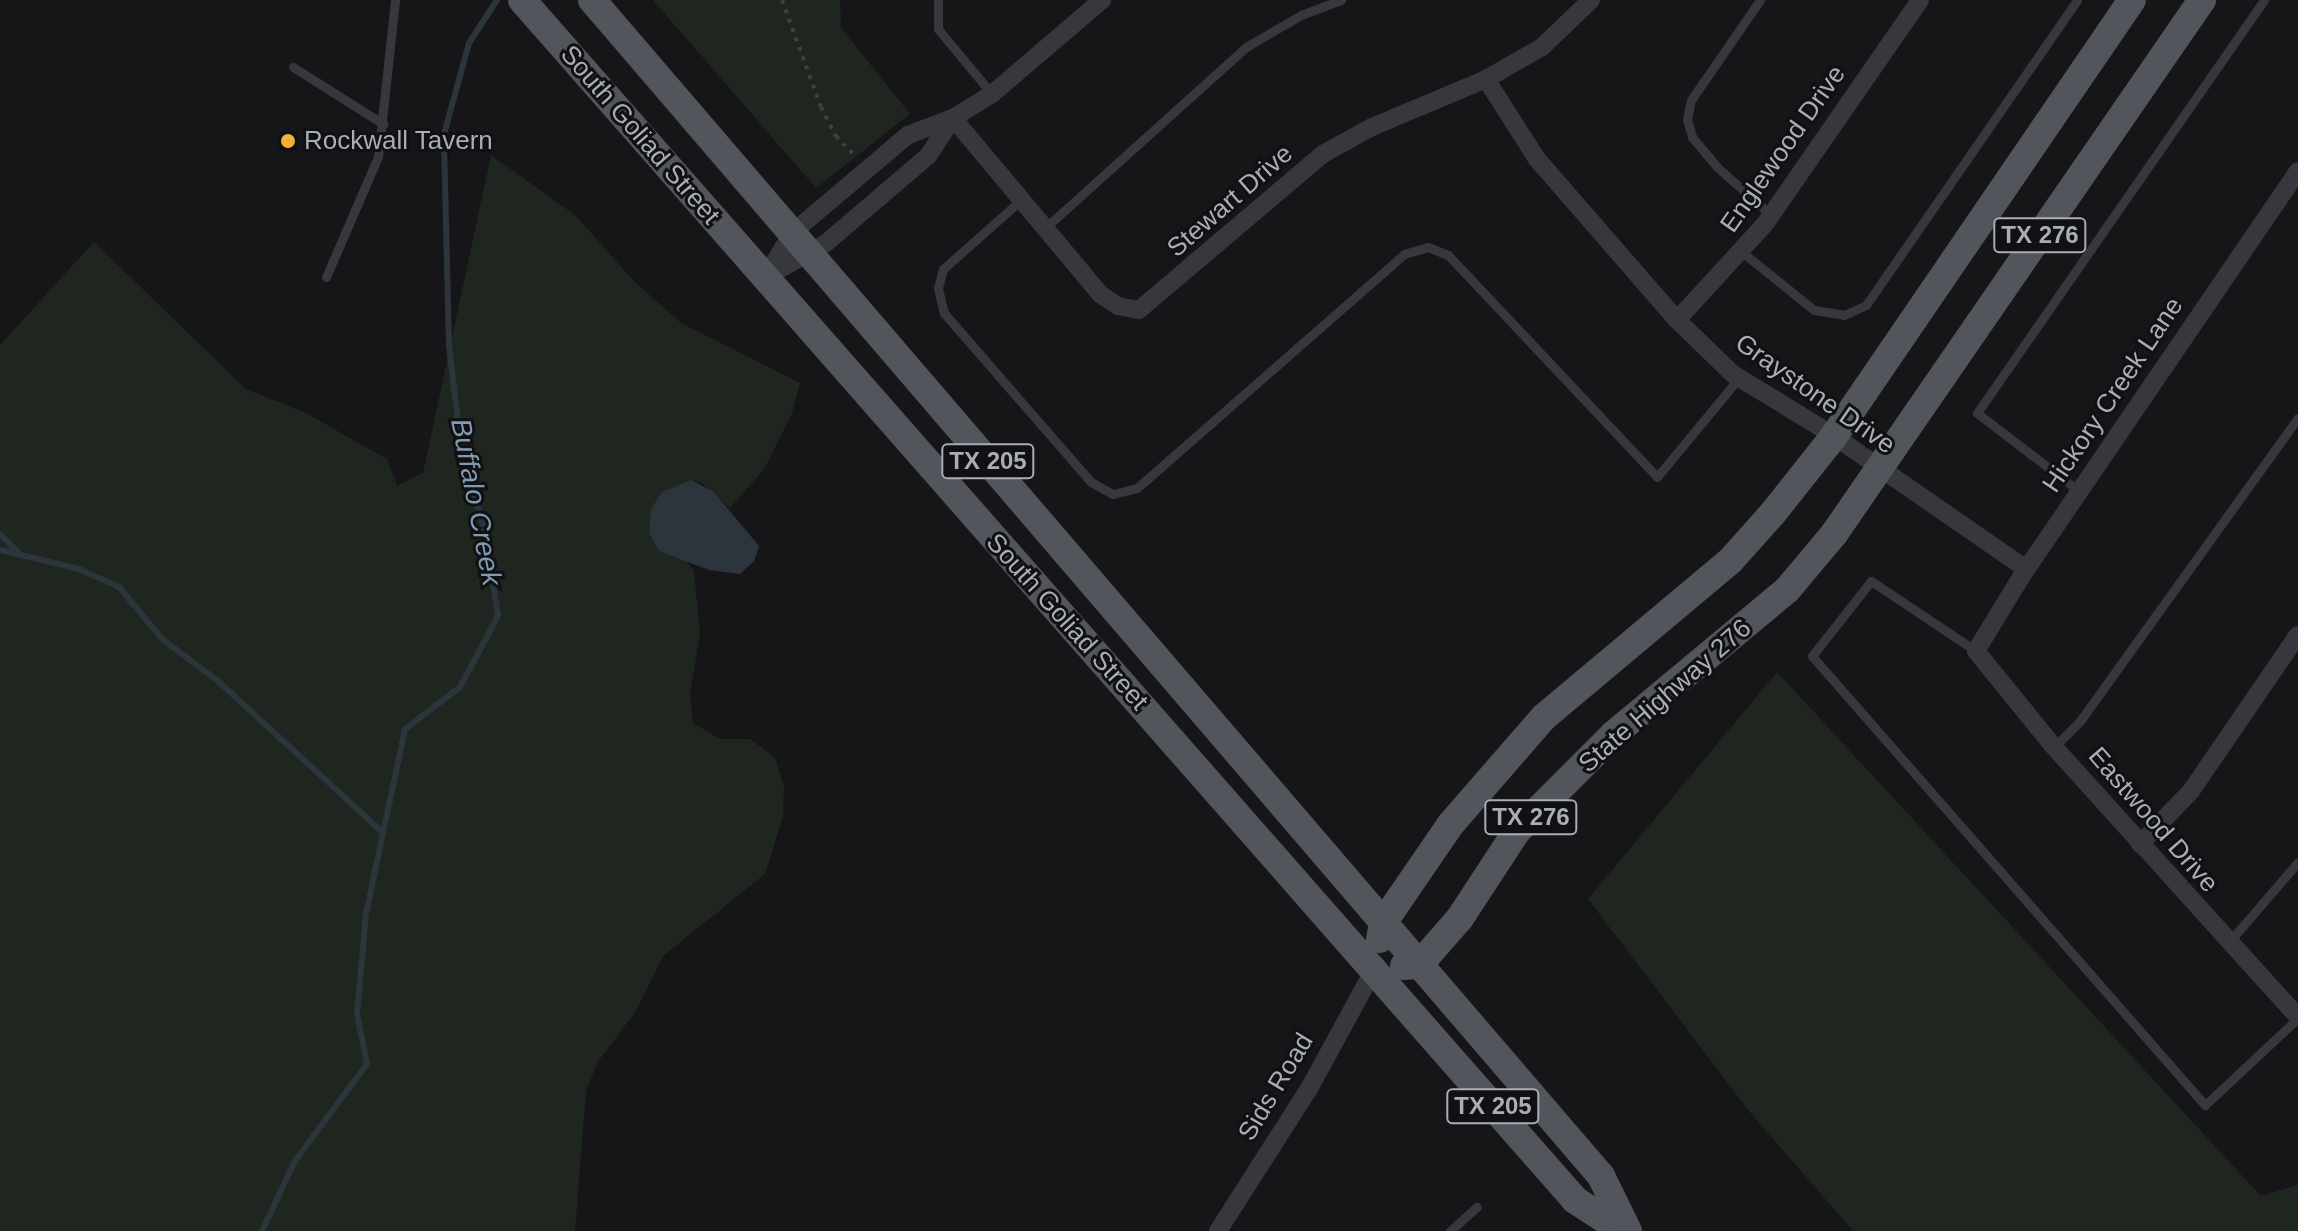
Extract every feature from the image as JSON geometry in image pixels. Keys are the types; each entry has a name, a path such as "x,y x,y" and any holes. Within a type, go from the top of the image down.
{"main road":[{"name":"South Goliad Street","path":"522,0 1375,968 1575,1200 1625,1231"},
{"name":"South Goliad Street","path":"592,0 1601,1176 1625,1231"},
{"name":"TX 276","path":"1375,968 1383,923 1450,825 1544,717 1731,560 1834,436 2132,0"},
{"name":"State Highway 276","path":"1419,965 1460,918 1517,831 1614,734 1787,590 1834,534 2202,0"},
{"path":"1375,968 1419,965"}],"street":[{"path":"765,278 792,233 908,135 953,118 992,94 1102,0"},
{"name":"Stewart Drive","path":"953,118 1100,294 1118,306 1139,310 1323,154 1372,127 1486,79 1542,47 1591,0"},
{"name":"Englewood Drive","path":"1677,320 1742,252 1771,215 1920,0"},
{"name":"Graystone Drive","path":"1486,79 1537,159 1677,320 1739,378 1834,436 1878,470 2026,569"},
{"path":"765,278 811,256 928,156 953,118"},
{"name":"Hickory Creek Lane","path":"1976,651 2026,569 2298,171"},
{"path":"2140,844 2191,791 2298,635"},
{"name":"Eastwood Drive","path":"1976,651 2054,747 2228,944 2298,1017"},
{"name":"Sids Road","path":"1218,1231 1310,1087 1375,968"}],"lane":[{"path":"326,277 366,190 383,124 395,0"},
{"path":"938,0 938,29 992,94"},
{"path":"1045,228 1246,47 1301,15 1341,0"},
{"path":"1760,0 1691,100 1687,119 1692,137 1717,167 1771,215"},
{"path":"1742,252 1814,310 1844,315 1866,305 2077,0"},
{"path":"2079,491 1977,413 2264,0"},
{"path":"293,67 383,124"},
{"path":"1021,200 943,269 938,288 944,313 1091,482 1113,494 1137,488 1404,254 1428,247 1448,255 1657,477 1739,378"},
{"path":"2054,747 2080,721 2298,418"},
{"path":"1976,651 1871,581 1812,656 2205,1105 2298,1017"},
{"path":"2228,944 2298,862"},
{"path":"1450,1231 1477,1207"}],"path":[{"path":"782,0 821,107 836,136 858,160 848,168"}],"shaded area":[{"path":"653,0 840,0 841,28 910,114 816,188"},
{"path":"491,155 575,215 634,281 681,323 800,383 792,413 765,468 730,508 702,483 691,480 659,551 685,559 694,571 700,634 690,694 693,723 720,739 750,739 775,757 784,787 783,817 765,874 663,956 636,1011 597,1063 586,1092 575,1231 0,1231 0,345 94,242 246,389 304,412 387,459 397,486 423,473"},
{"path":"691,480 714,492 759,546 754,561 740,574 709,570 659,551 649,533 651,509 662,492"},
{"path":"1777,672 2261,1196 2298,1185 2298,1231 1853,1231 1749,1111 1588,899"}],"waterway":[{"name":"Buffalo Creek","path":"262,1231 295,1161 367,1064 357,1014 366,914 405,729 460,687 498,616 486,536 461,446 449,346 444,134 469,43 497,0"},
{"path":"0,534 20,554"},
{"path":"0,550 79,569 119,587 162,639 218,681 381,831"}],"place":[{"name":"Rockwall Tavern","path":"288,141"}]}
